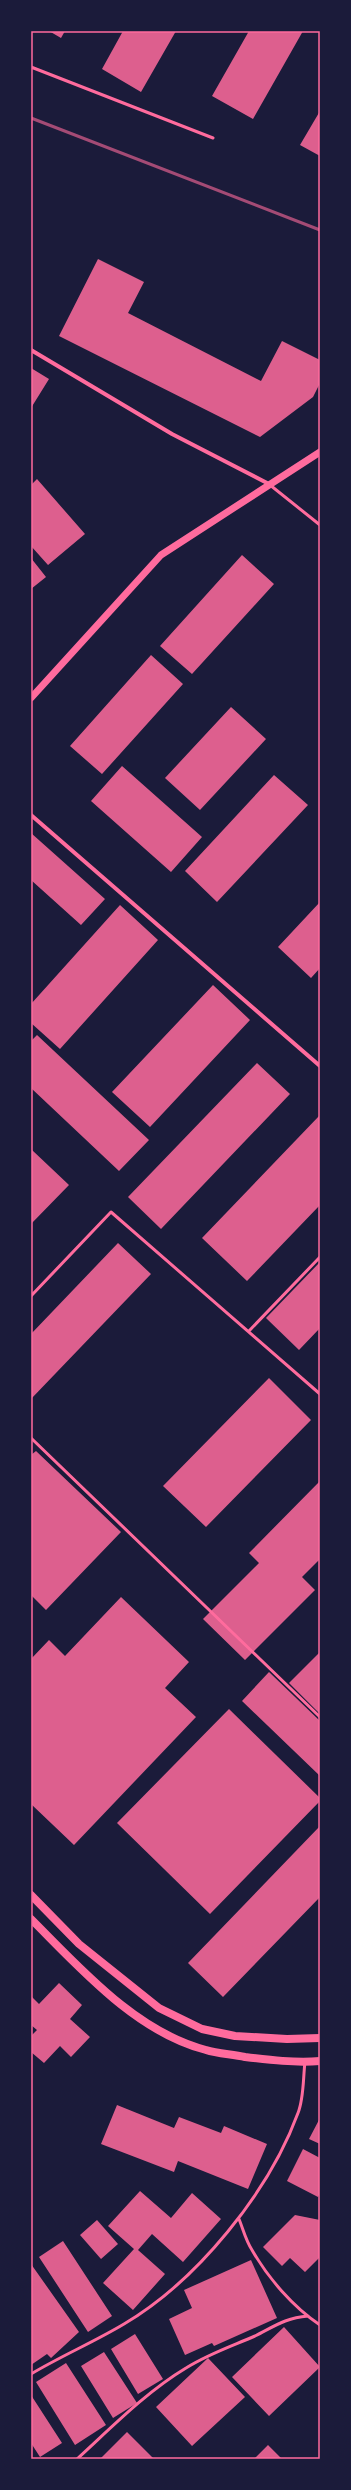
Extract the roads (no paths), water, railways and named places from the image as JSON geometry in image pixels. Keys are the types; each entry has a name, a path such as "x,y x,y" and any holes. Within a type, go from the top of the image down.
{"main road":[{"path":"31,1895 79,1944 159,2008 202,2029 235,2036 287,2039 320,2038"},
{"path":"31,1919 100,1988 137,2016 169,2035 205,2050 266,2060 305,2062 320,2060"}],"street":[{"path":"31,350 172,434 269,484"},
{"path":"31,698 161,555 320,452"},
{"path":"31,815 320,1066"}],"lane":[{"path":"31,67 214,138"},
{"path":"269,484 320,525"},
{"path":"31,1296 111,1212 320,1394"},
{"path":"249,1331 320,1257"},
{"path":"31,1438 320,1716"},
{"path":"31,2374 125,2324 174,2288 239,2218 270,2175 299,2112 305,2062"},
{"path":"239,2218 251,2249 275,2283 308,2316 320,2325"},
{"path":"77,2459 146,2398 185,2369 212,2353 255,2336 291,2317 308,2316"}],"railway":[{"path":"31,118 320,230"}]}
